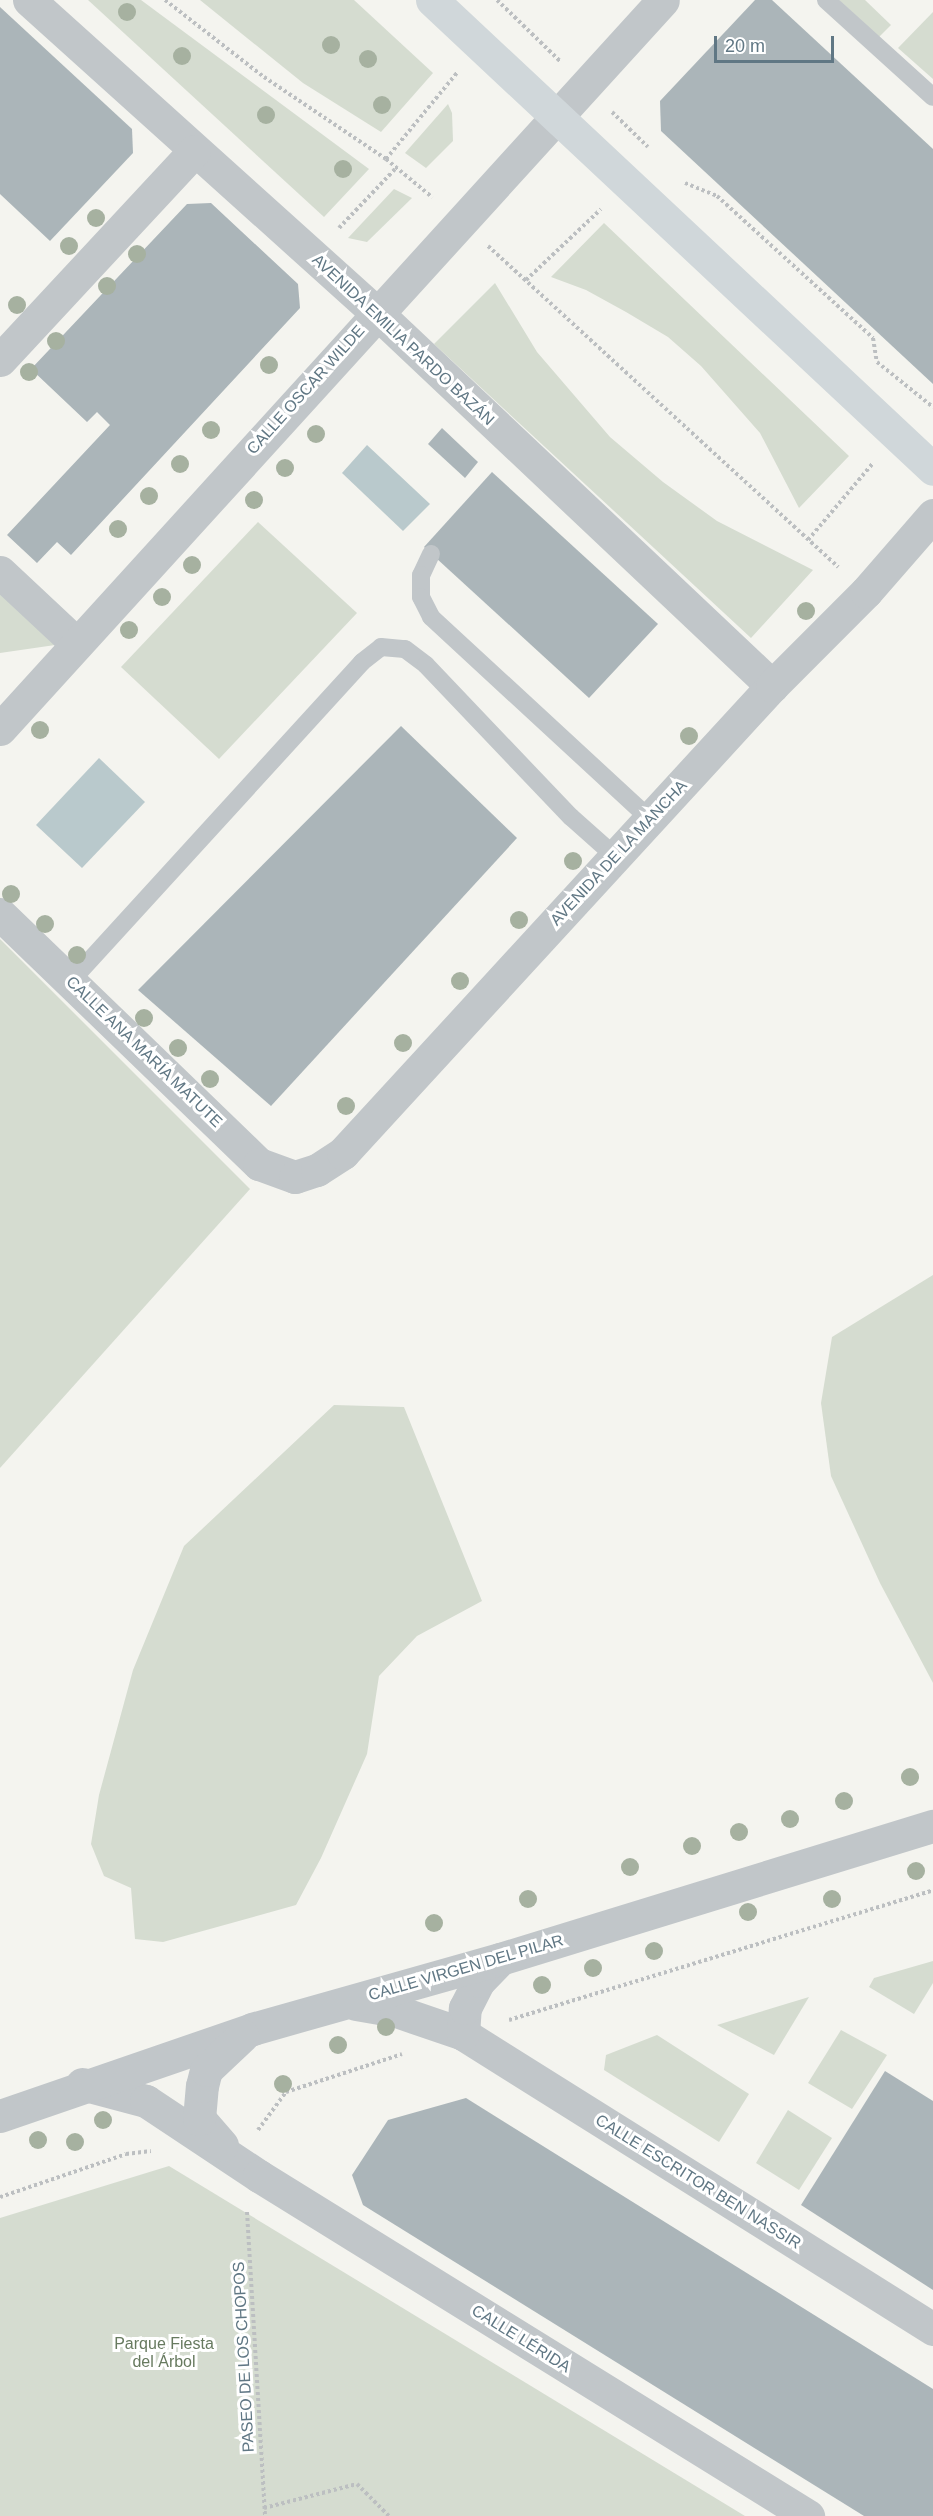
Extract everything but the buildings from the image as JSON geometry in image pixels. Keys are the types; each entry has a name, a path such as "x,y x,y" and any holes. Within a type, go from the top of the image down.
{"street":[{"name":"AVENIDA EMILIA PARDO BAZÁN","path":"29,0 194,151 376,312 772,686"},
{"path":"432,0 933,469"},
{"name":"CALLE OSCAR WILDE","path":"0,729 376,312 663,0"},
{"path":"0,360 194,151"},
{"name":"AVENIDA DE LA MANCHA","path":"295,1177 317,1170 343,1154 772,686 866,592 933,515"},
{"path":"0,572 77,644"},
{"name":"CALLE ANA MARÍA MATUTE","path":"0,914 259,1164 295,1177"},
{"name":"CALLE VIRGEN DEL PILAR","path":"0,2116 82,2085 252,2029 500,1959 933,1826"},
{"path":"463,2034 465,2008 479,1981 500,1959"},
{"name":"CALLE ESCRITOR BEN NASSIR","path":"346,2002 396,2011 463,2034 933,2330"},
{"name":"CALLE LÉRIDA","path":"235,2160 199,2119 202,2086 206,2070 252,2029"},
{"name":"CALLE LÉRIDA","path":"82,2085 146,2101 235,2160 808,2516"}],"lane":[{"path":"826,0 933,97"},
{"path":"432,554 421,575 421,597 431,617 650,819"},
{"path":"70,982 362,662 381,647 405,649 426,665 571,817 615,856"}],"path":[{"path":"165,0 264,77 386,159 460,220 866,592"},
{"path":"497,0 652,151"},
{"path":"386,159 481,46"},
{"path":"312,256 396,168"},
{"path":"678,176 726,204 873,338 877,362 933,406"},
{"path":"526,280 597,213 623,180"},
{"path":"808,540 897,435"},
{"path":"463,2034 933,1890"},
{"path":"235,2160 286,2092 407,2052"},
{"path":"0,2197 126,2154 157,2150"},
{"name":"PASEO DE LOS CHOPOS","path":"247,2205 265,2516"},
{"path":"264,2508 357,2484 389,2516"}],"green space":[{"path":"88,0 141,0 369,169 324,217"},
{"path":"200,0 354,0 433,73 381,132 303,83"},
{"path":"839,0 865,0 891,25 879,37"},
{"path":"933,12 933,79 898,48"},
{"path":"448,104 452,113 453,141 426,168 405,153"},
{"path":"394,189 412,198 367,242 348,238"},
{"path":"604,223 849,456 799,508 760,433 701,366 668,337 626,312 586,290 551,277"},
{"path":"495,283 537,352 610,437 663,482 717,521 813,570 751,638 434,344"},
{"path":"258,522 357,613 219,759 121,667"},
{"path":"0,582 62,644 0,653"},
{"path":"0,939 250,1189 0,1468"},
{"path":"933,1275 933,1683 880,1583 831,1476 821,1403 832,1337"},
{"path":"334,1405 404,1407 482,1601 417,1636 379,1676 367,1754 321,1858 296,1905 163,1942 135,1939 131,1888 104,1876 91,1844 99,1795 133,1670 184,1546"},
{"path":"933,1961 933,1983 914,2014 869,1987 874,1978"},
{"path":"809,1997 774,2055 717,2025"},
{"path":"841,2030 887,2055 852,2109 808,2083"},
{"path":"657,2035 749,2094 719,2142 604,2070 606,2055"},
{"path":"788,2110 832,2138 799,2190 756,2163"},
{"name":"Parque Fiesta del Árbol","path":"169,2166 745,2516 0,2516 0,2218"}],"shaded area":[{"path":"367,445 430,504 403,531 342,473"},
{"path":"99,758 145,802 82,868 36,825"}]}
